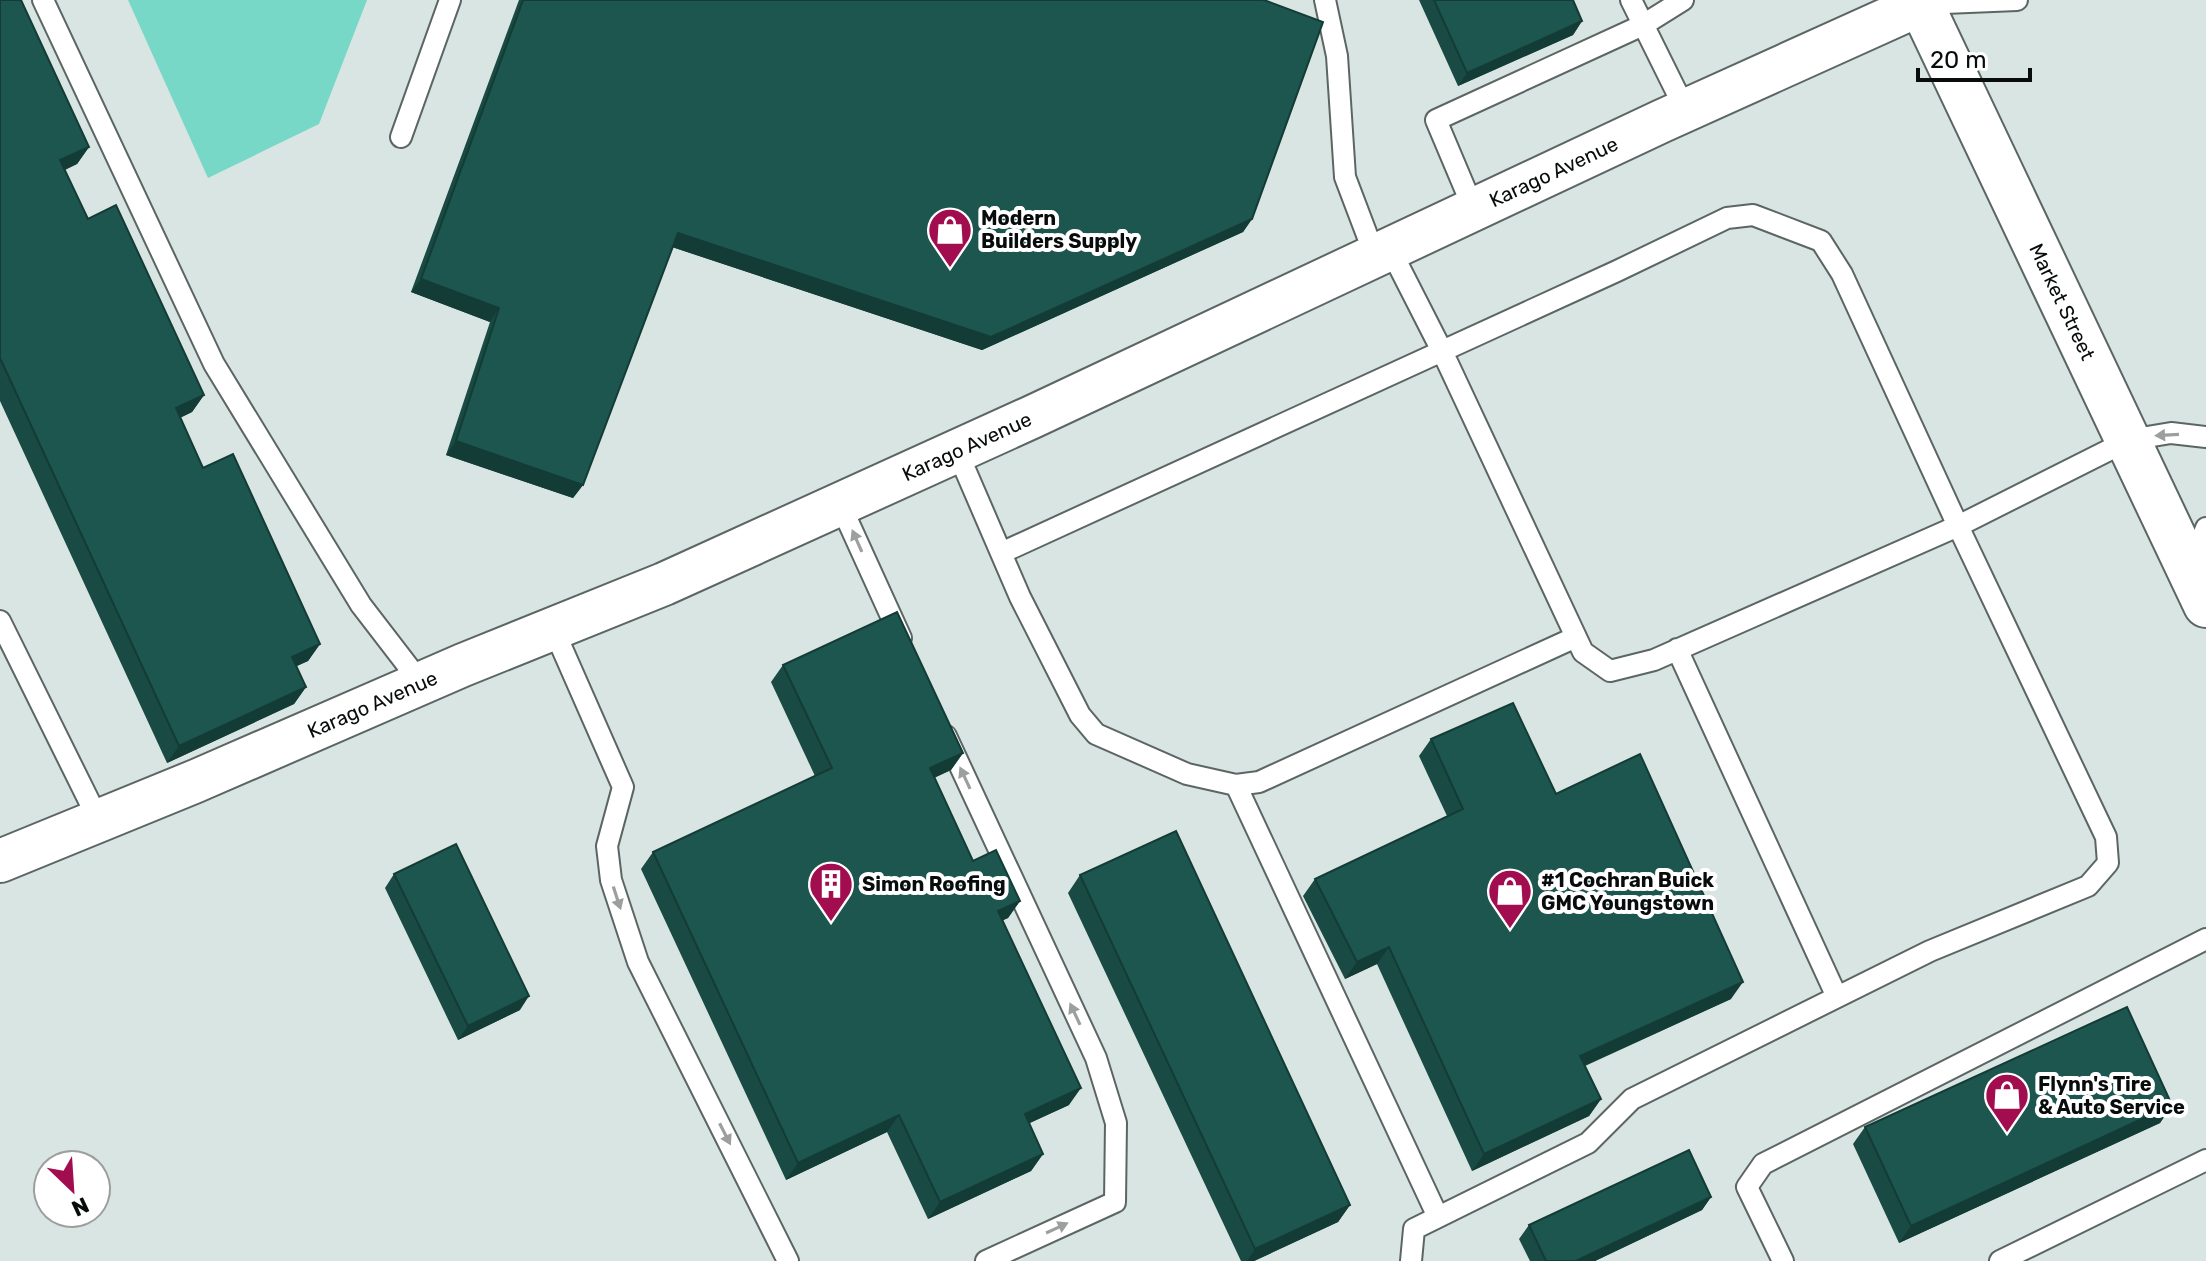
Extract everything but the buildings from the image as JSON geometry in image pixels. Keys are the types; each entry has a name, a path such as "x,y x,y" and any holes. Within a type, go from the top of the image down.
{"main road":[{"name":"Market Street","path":"1920,2 2198,588"}],"street":[{"name":"Karago Avenue","path":"0,861 664,584 957,451 1920,2"}],"lane":[{"path":"43,0 214,364 361,605 421,683"},
{"path":"401,137 450,0"},
{"path":"1325,0 1337,56 1345,177 1382,252 1442,351 1583,652 1610,671 1654,660 1958,526 2129,440 2171,433 2206,437"},
{"path":"1631,0 1686,111"},
{"path":"1474,210 1436,120 1643,25 1683,0"},
{"path":"1920,2 2017,0"},
{"path":"1001,553 1727,218 1753,215 1821,241 1842,274 2106,837 2108,863 2088,886 1930,951 1632,1099 1588,1143 1414,1229 1411,1261"},
{"path":"957,451 1020,597 1080,715 1096,734 1187,774 1236,785 1259,782 1576,637"},
{"path":"840,504 912,661"},
{"path":"2198,588 2206,528"},
{"path":"0,621 99,821"},
{"path":"553,628 623,787 607,846 611,880 638,962 788,1261"},
{"path":"1677,649 1837,997"},
{"path":"938,718 1096,1058 1116,1123 1115,1202 986,1261"},
{"path":"1236,785 1438,1217"},
{"path":"1783,1261 1747,1187 1763,1164 2206,939"},
{"path":"2000,1261 2206,1160"}],"green space":[{"path":"128,0 367,0 319,124 208,178"}],"place":[{"name":"Modern Builders Supply","path":"950,269"},
{"name":"Simon Roofing","path":"831,923"},
{"name":"#1 Cochran Buick GMC Youngstown","path":"1510,930"},
{"name":"Flynn's Tire & Auto Service","path":"2007,1134"}]}
